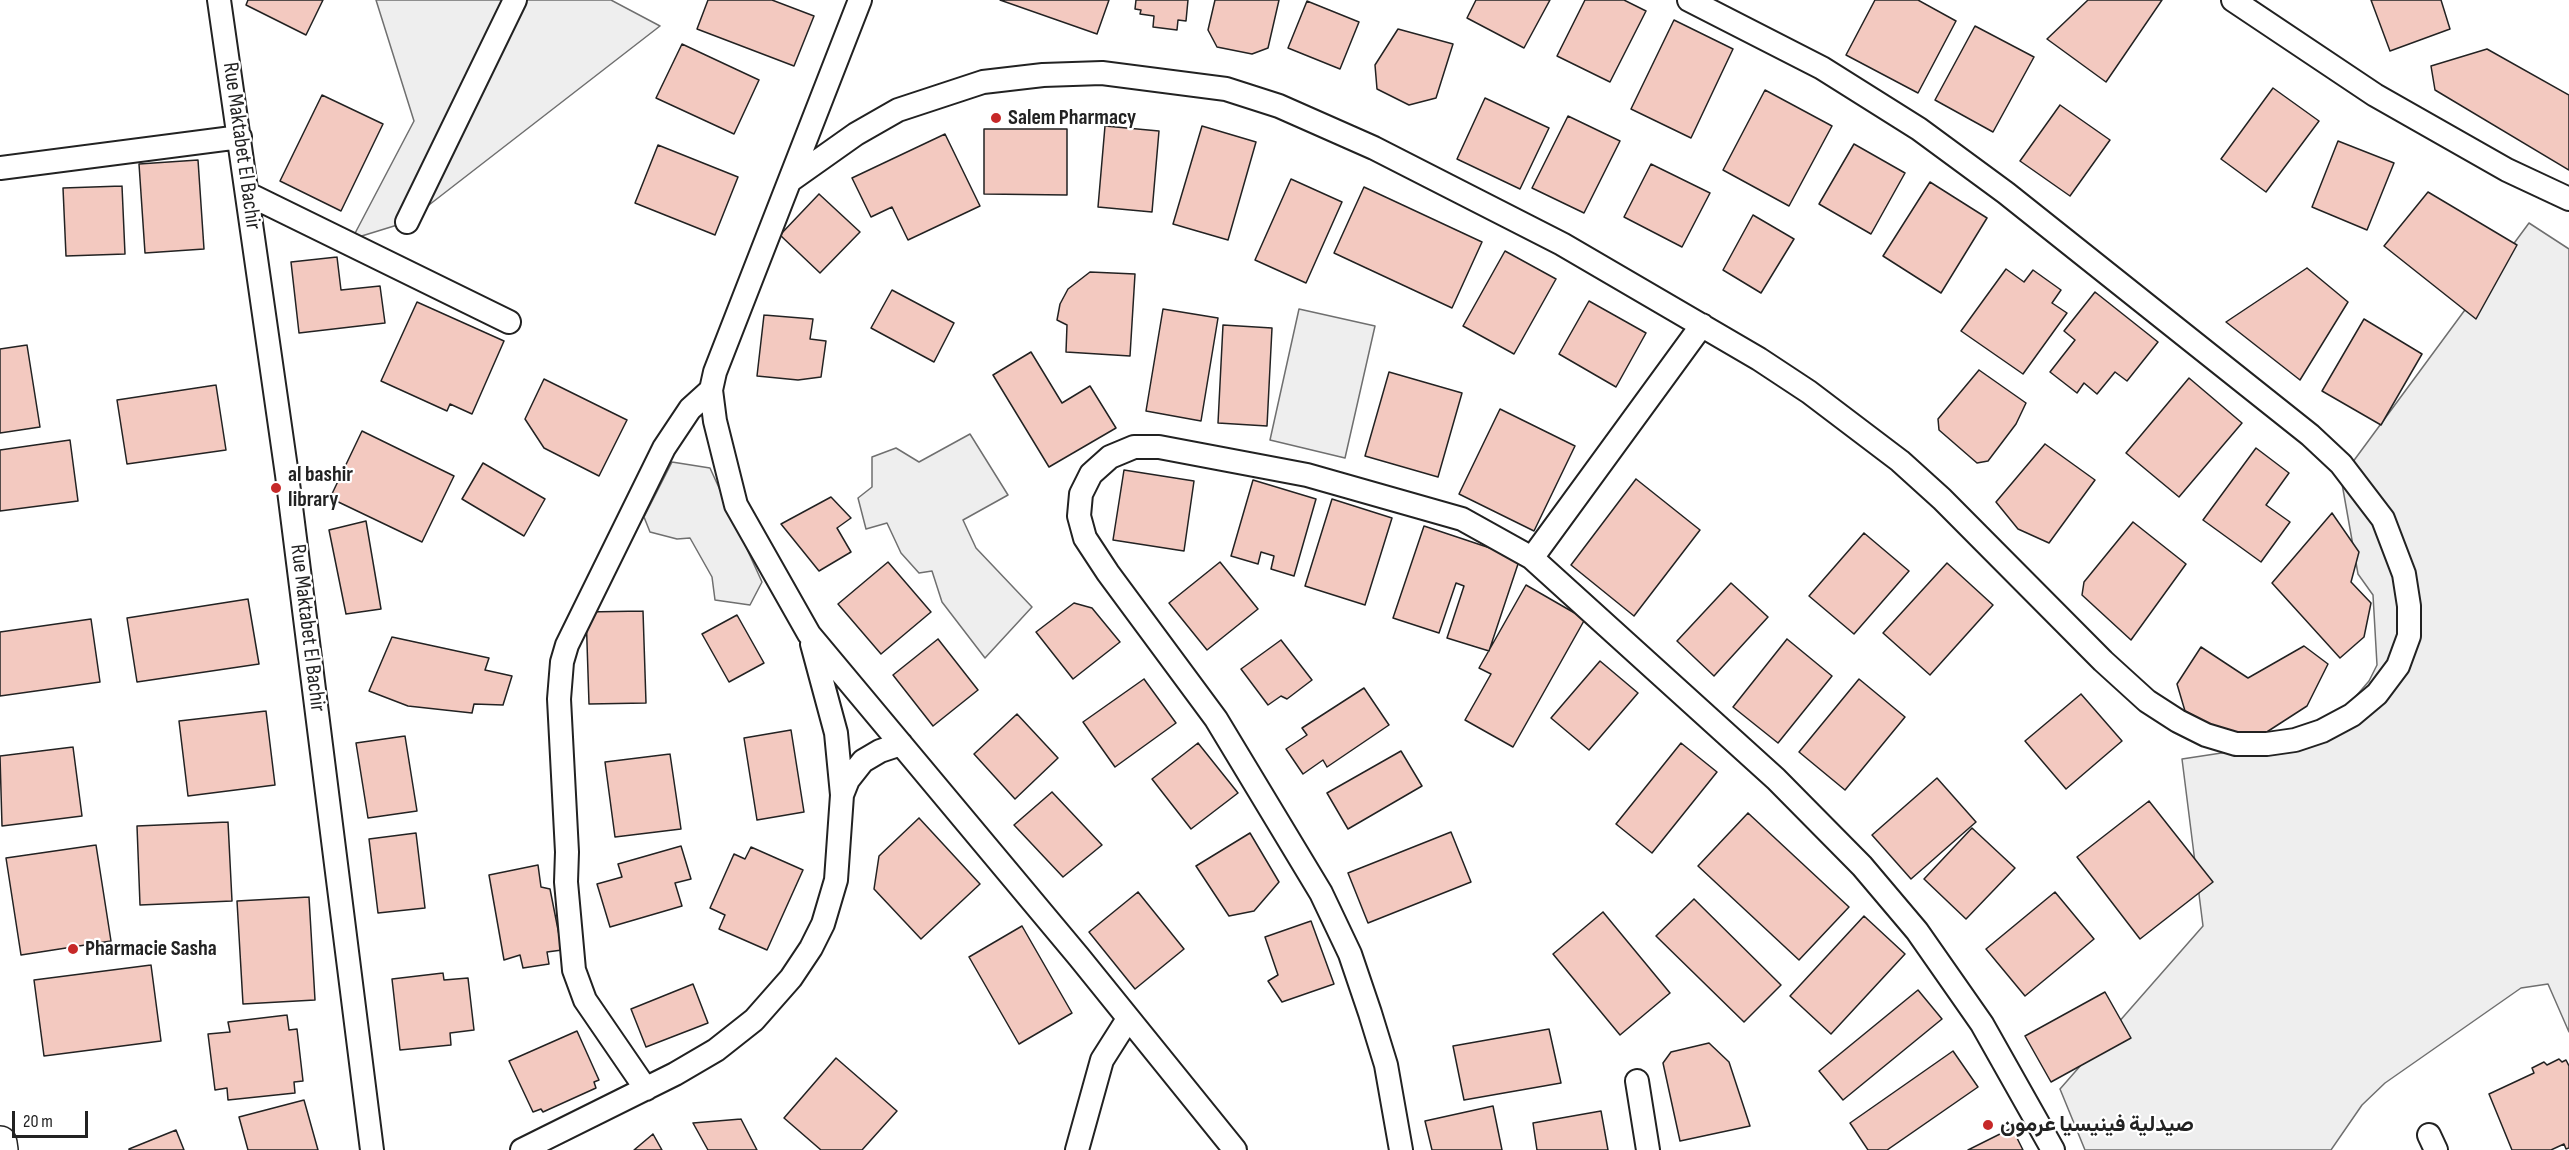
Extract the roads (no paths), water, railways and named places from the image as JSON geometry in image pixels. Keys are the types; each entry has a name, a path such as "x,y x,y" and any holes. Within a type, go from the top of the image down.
{"main road":[{"path":"0,1143 1,1150"}],"street":[{"name":"Rue Maktabet El Bachir","path":"219,0 291,498 372,1150"},
{"path":"406,222 514,0"},
{"path":"860,0 791,180 762,246 715,372 711,390 723,462 736,505 809,634 1079,957 1234,1150"},
{"path":"791,180 856,134 898,110 983,82 1043,75 1102,73 1226,89 1279,106 1320,122 1542,234 1701,325 1809,392 1900,462 1972,528 2103,661 2147,701 2178,721 2206,735 2236,744 2267,744 2295,740 2322,731 2352,715 2377,694 2398,666 2409,636 2409,606 2404,574 2396,548 2383,519 2365,492 2310,435 2006,193 1919,129 1822,68 1689,0"},
{"path":"2233,0 2375,95 2507,170 2569,199"},
{"path":"0,168 240,137"},
{"path":"248,194 509,322"},
{"path":"1532,558 1701,325"},
{"path":"646,1089 585,1000 574,970 566,882 567,852 559,699 562,662 567,645 664,448 690,409 711,390"},
{"path":"1401,1150 1386,1065 1370,1013 1350,954 1321,892 1216,719 1108,573 1085,538 1078,516 1081,494 1091,474 1110,457 1134,447 1159,447 1223,457 1361,489 1462,519 1532,558 1776,779 1862,866 1917,932 1969,1005 2022,1091 2053,1150"},
{"path":"522,1150 646,1089 716,1050 754,1020 791,978 811,948 831,901 839,859 842,795 836,733 809,634"},
{"path":"842,795 848,780 863,761 880,751 901,744"},
{"path":"1077,1150 1102,1060 1128,1019"},
{"path":"1637,1082 1648,1150"}],"place":[{"name":"Salem Pharmacy","path":"996,118"},
{"name":"al bashir library","path":"276,488"},
{"name":"Pharmacie Sasha","path":"73,949"},
{"name":"صيدلية فينيسيا عرمون","path":"1988,1125"}]}
